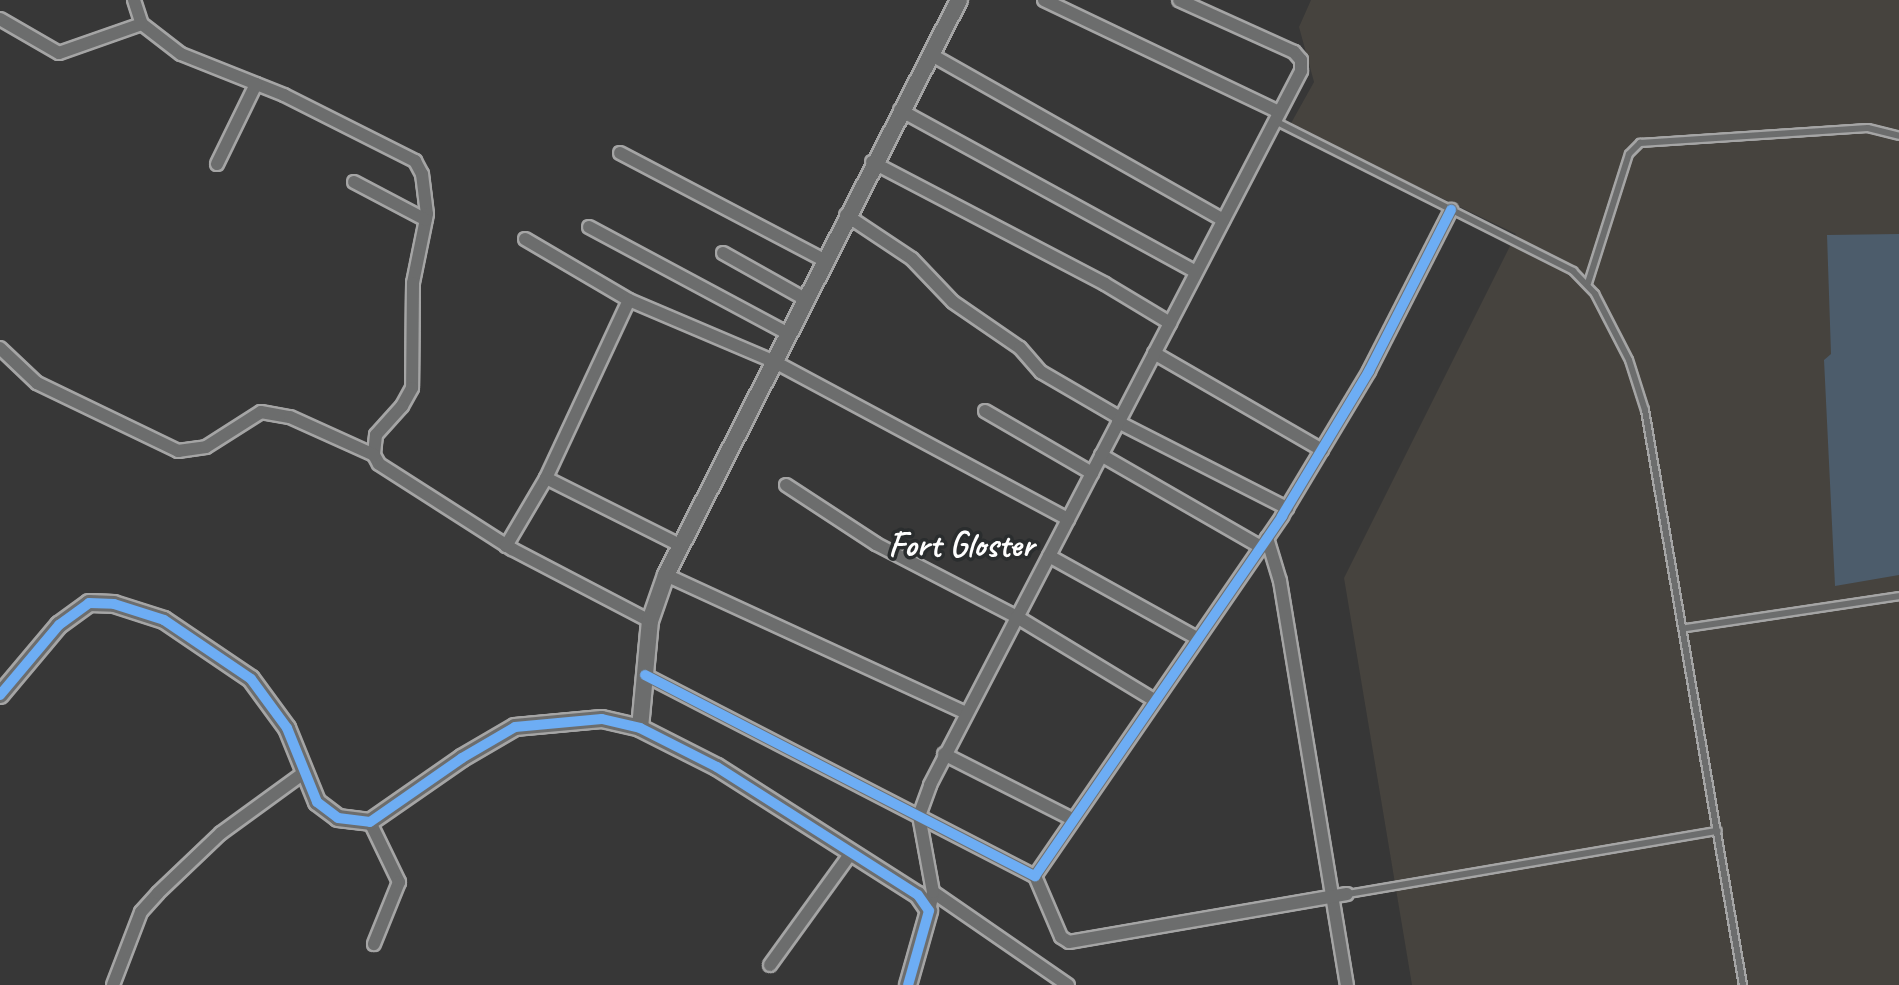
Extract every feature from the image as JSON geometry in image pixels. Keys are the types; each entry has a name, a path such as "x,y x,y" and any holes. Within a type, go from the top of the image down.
{"street":[{"path":"134,0 142,24 181,54 256,85 415,161 422,174 426,220 413,283 412,388 402,406 376,435 374,455 379,464 506,546 650,621"},
{"path":"640,728 650,621 666,575 872,162 959,0"},
{"path":"1044,0 1277,117"},
{"path":"908,985 933,892 919,816 944,754 1301,71 1301,60 1294,52 1179,0"},
{"path":"0,19 59,53 142,24"},
{"path":"930,54 1223,220"},
{"path":"217,164 256,85"},
{"path":"901,110 1196,272"},
{"path":"620,153 824,260"},
{"path":"872,162 1105,284 1170,323"},
{"path":"354,182 426,220"},
{"path":"1035,876 1287,508 1369,371 1451,210"},
{"path":"846,215 912,259 953,302 1020,348 1041,372 1119,420 1287,508"},
{"path":"589,227 787,333"},
{"path":"525,239 629,299 773,361 1068,519"},
{"path":"723,253 805,299"},
{"path":"506,546 546,478 629,299"},
{"path":"0,348 37,383 178,451 206,447 261,412 290,417 374,455"},
{"path":"1154,353 1322,450"},
{"path":"985,411 1092,473"},
{"path":"1101,455 1264,542 1280,581 1340,895 1348,985"},
{"path":"546,478 682,546"},
{"path":"786,485 876,544 1017,617 1154,700"},
{"path":"1049,556 1197,638"},
{"path":"666,575 966,713"},
{"path":"0,695 60,625 89,603 114,604 164,620 251,679 287,728 317,802 338,818 370,822 462,758 515,727 602,719 640,728 718,767 918,895 929,911"},
{"path":"645,675 1035,876 1061,937 1069,942 1340,895"},
{"path":"944,754 1072,819"},
{"path":"113,985 141,912 158,893 221,832 305,772"},
{"path":"370,822 399,882 374,944"},
{"path":"770,965 851,853"},
{"path":"933,892 1068,985"}],"lane":[{"path":"1277,117 1451,210 1573,271 1588,283 1629,360 1645,410 1685,628 1743,985"},
{"path":"1588,283 1629,154 1640,143 1868,128 1899,136"},
{"path":"1685,628 1899,596"},
{"path":"1340,895 1718,831"}],"shaded area":[{"path":"1311,0 1899,0 1899,985 1412,985 1344,578 1516,234 1290,125 1314,82 1299,27"}],"water":[{"path":"1899,234 1899,575 1835,586 1824,360 1831,354 1827,235"}],"cycle path":[{"path":"645,675 1035,876 1282,516 1369,371 1451,210"},
{"path":"0,695 59,625 89,603 114,604 164,620 251,679 287,728 317,802 338,818 370,822 462,758 515,727 602,719 640,728 717,767 918,895 929,911 908,985"}],"district":[{"name":"Fort Gloster","path":"961,545"}]}
